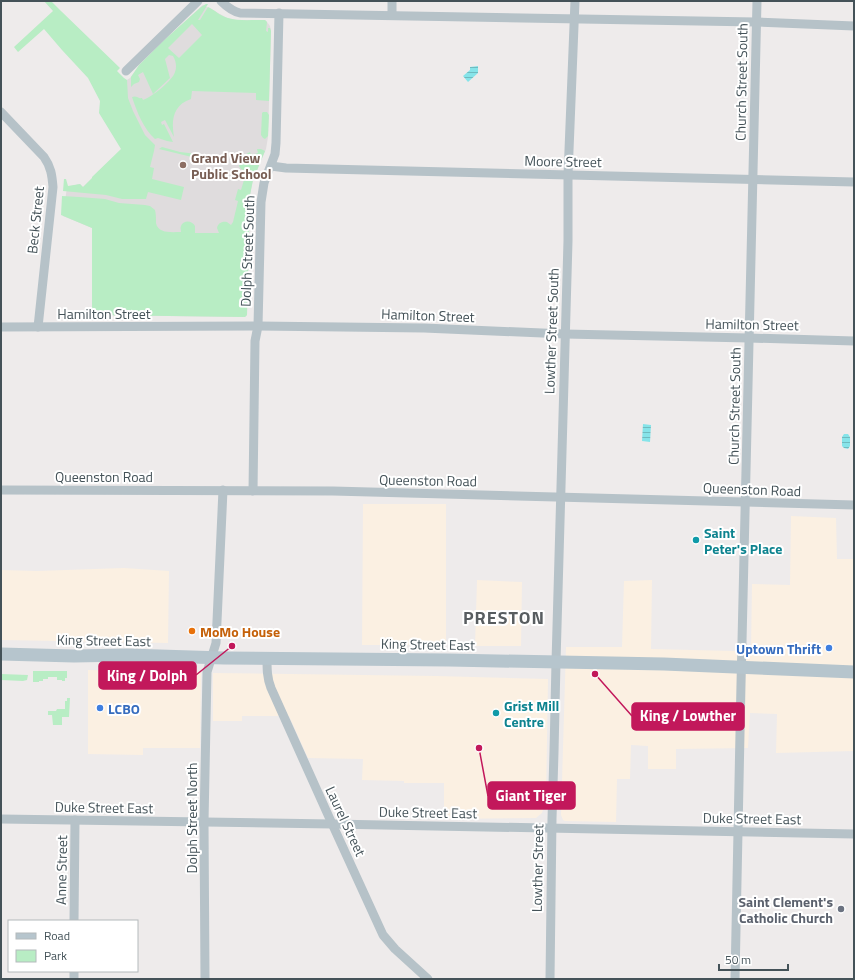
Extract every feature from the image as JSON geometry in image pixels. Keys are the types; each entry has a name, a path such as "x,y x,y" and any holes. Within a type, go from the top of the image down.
{"main road":[{"name":"King Street East","path":"1,654 664,664 854,672"}],"street":[{"path":"126,71 198,1"},
{"path":"221,1 233,11 240,13 756,22 854,26"},
{"path":"392,1 392,15"},
{"name":"Lowther Street South","path":"556,662 568,241 568,175 575,1"},
{"name":"Church Street South","path":"735,979 757,1"},
{"name":"Dolph Street South","path":"253,491 255,341 258,326 261,202 264,183 271,166 276,143 279,13"},
{"name":"Beck Street","path":"1,112 44,157 50,165 52,175 53,187 38,327"},
{"name":"Moore Street","path":"271,166 286,168 417,172 854,182"},
{"name":"Hamilton Street","path":"1,326 258,326 424,328 565,334 854,341"},
{"name":"Queenston Road","path":"1,490 223,490 854,505"},
{"path":"211,658 216,643 223,490"},
{"name":"Dolph Street North","path":"205,979 204,822 207,672 211,658"},
{"name":"Laurel Street","path":"267,658 268,682 383,935 395,949 428,979"},
{"name":"Lowther Street","path":"550,979 556,662"},
{"name":"Duke Street East","path":"1,819 854,834"},
{"name":"Anne Street","path":"74,920 75,820"}],"shaded area":[{"name":"Grand View Public School","path":"203,5 233,20 265,20 270,26 271,31 268,137 266,149 253,180 250,195 247,315 245,317 92,315 92,228 63,216 67,187 80,184 83,187 142,130 119,85 130,78 161,43"},
{"path":"363,504 446,504 446,645 362,645"},
{"path":"791,516 836,518 837,559 854,559 854,751 776,753 777,714 750,713 748,748 676,749 676,769 648,769 648,746 631,745 630,779 617,779 616,822 563,820 561,815 566,647 622,647 624,581 652,580 651,649 751,650 752,584 790,585"},
{"path":"124,568 169,571 168,643 1,640 1,570 37,571"},
{"path":"477,580 522,582 521,646 475,646"},
{"path":"88,670 201,672 200,748 143,748 143,755 88,754"},
{"path":"213,673 548,679 546,800 542,813 536,818 444,819 444,783 404,783 404,781 362,780 363,759 308,758 289,716 242,716 242,721 213,721"}],"green space":[{"path":"44,1 51,1 120,68 117,71 127,80 128,98 133,111 145,135 155,145 150,167 154,168 152,179 184,187 181,200 148,192 146,199 122,199 106,195 63,191 64,179 66,179 68,186 80,184 83,187 121,149 99,113 100,101 88,78 44,29 18,52 14,47 53,11"},
{"path":"208,4 198,20 200,20 208,7 222,16 232,19 265,20 267,22 266,31 268,32 268,28 270,28 271,31 269,101 256,100 256,93 192,91 191,99 180,105 173,119 174,137 165,120 161,122 162,125 164,124 173,142 158,138 155,139 144,125 132,97 135,96 142,98 143,100 152,95 162,88 175,72 175,60 173,56 169,55 165,59 170,78 153,94 143,72 138,75 140,79 139,82 131,87 131,77 139,65 161,43 201,7","holes":["192,24 202,35 179,58 168,48"]},
{"path":"263,112 267,112 269,115 268,136 265,139 261,135"},
{"path":"162,147 180,152 197,154 200,156 199,163 196,162 196,158 159,149"},
{"path":"257,149 265,151 253,180 250,195 247,315 245,317 92,315 92,228 61,215 62,196 105,199 119,203 150,206 155,210 157,227 166,232 181,232 182,224 188,222 194,224 195,233 219,233 217,228 219,224 222,222 227,222 231,225 233,222 238,201 235,200 238,189 241,190 246,173 239,166 241,161 244,156 250,152 251,155 258,153"},
{"path":"33,671 67,671 67,678 65,678 65,681 62,681 57,680 57,677 48,677 48,679 43,679 43,681 33,682"},
{"path":"1,674 28,675 27,680 23,681 1,680"},
{"path":"67,698 70,698 69,717 62,717 62,725 53,725 52,715 48,715 48,711 65,709 65,701 67,701"}],"water":[{"path":"478,66 478,73 468,82 463,76 470,70 470,67"},
{"path":"643,424 651,425 650,442 642,441"},
{"path":"844,434 848,434 850,437 850,446 848,449 842,446 842,437"}],"place":[{"name":"Grand View Public School","path":"183,165"},
{"name":"Saint Peter's Place","path":"696,540"},
{"name":"MoMo House","path":"192,631"},
{"name":"King / Dolph","path":"232,646"},
{"name":"Uptown Thrift","path":"829,648"},
{"name":"King / Lowther","path":"595,674"},
{"name":"LCBO","path":"100,708"},
{"name":"Grist Mill Centre","path":"496,713"},
{"name":"Giant Tiger","path":"479,748"},
{"name":"Saint Clement's Catholic Church","path":"841,909"}],"district":[{"name":"PRESTON","path":"504,617"}]}
